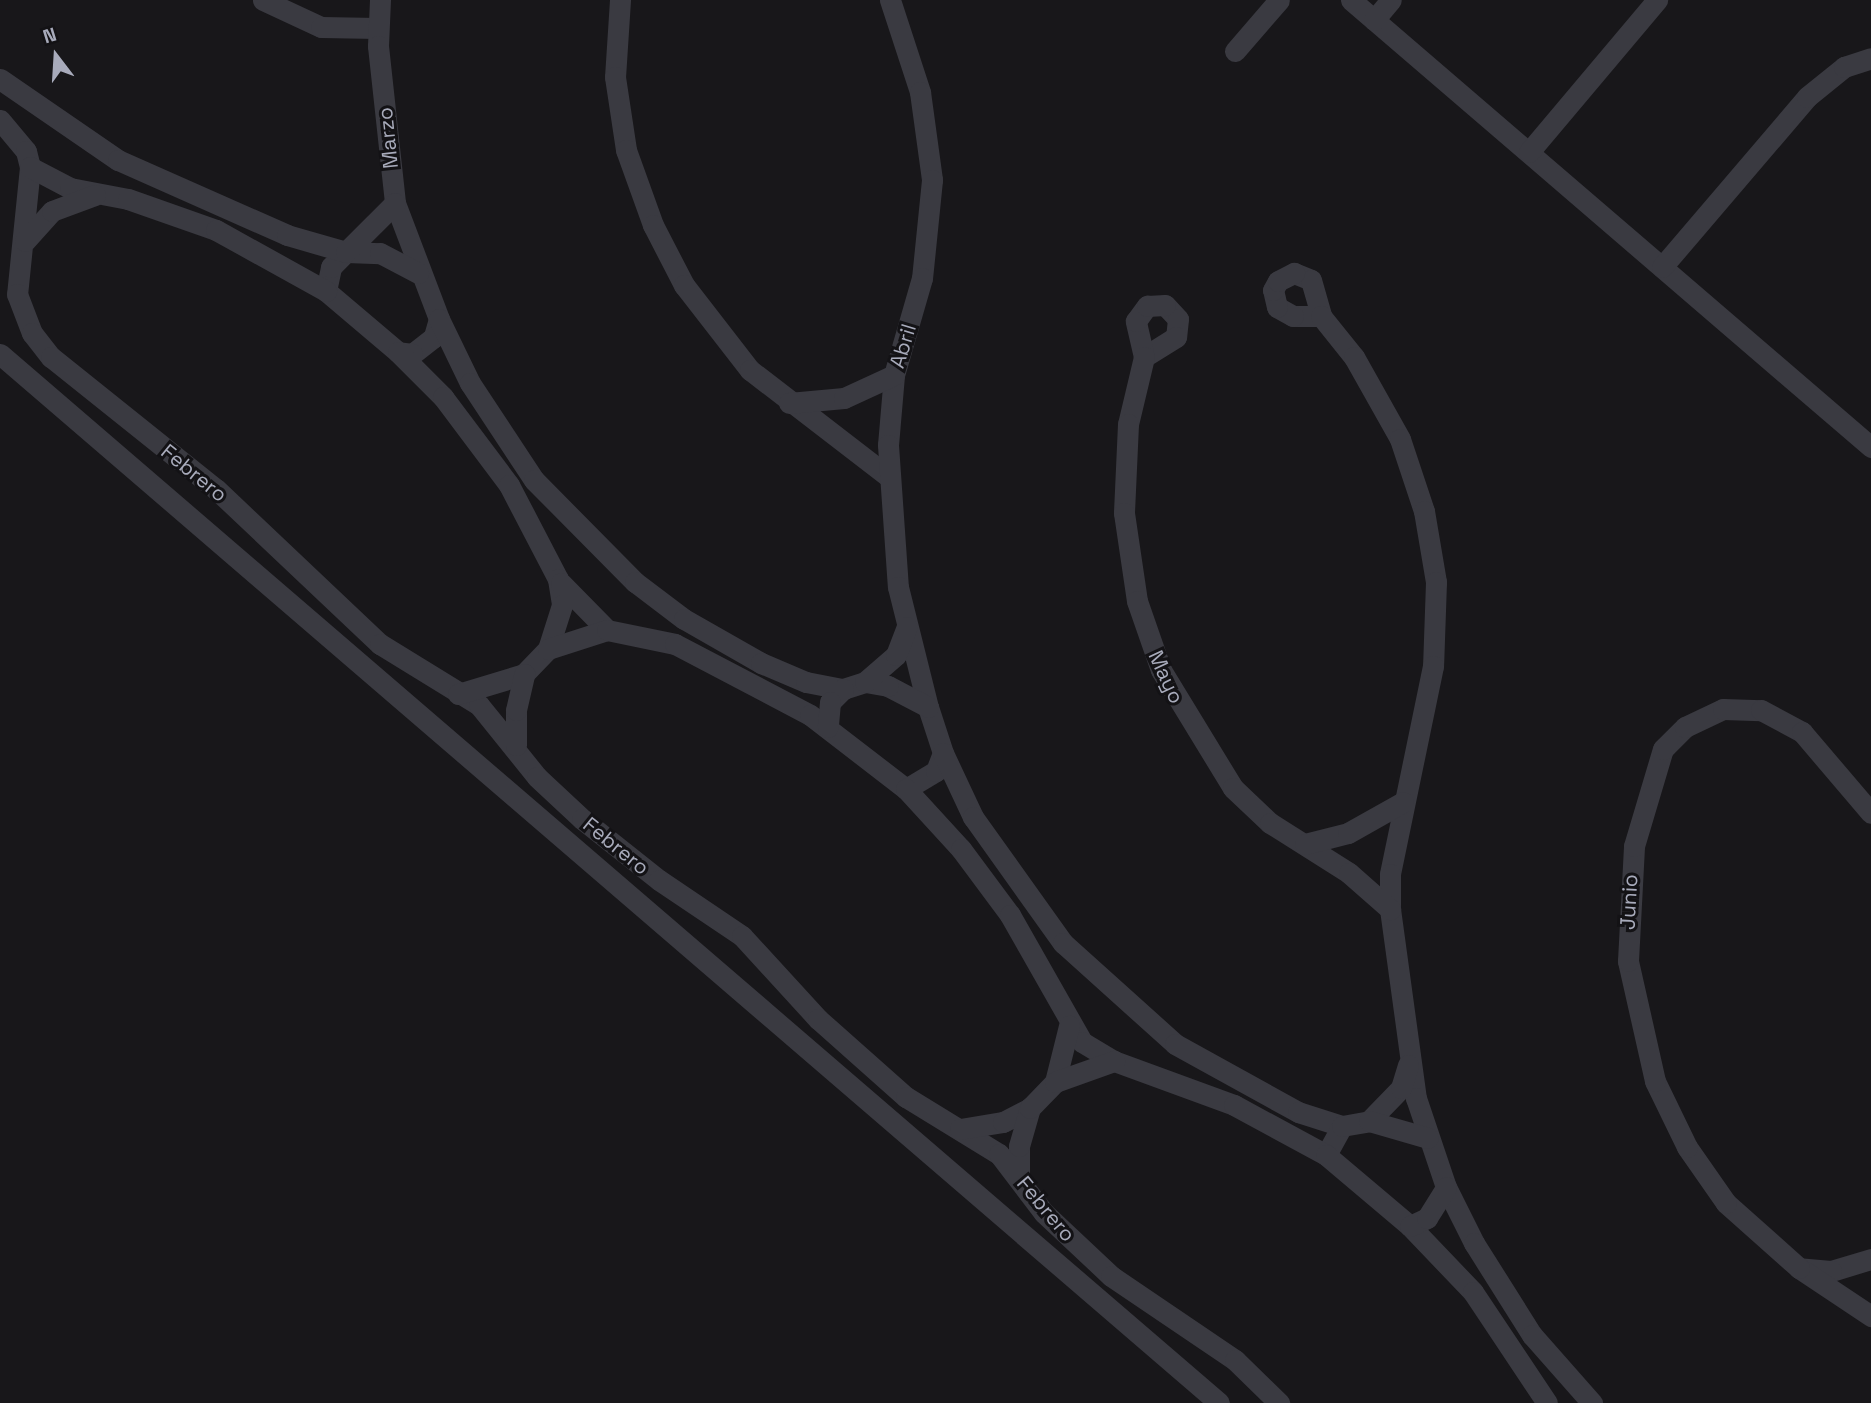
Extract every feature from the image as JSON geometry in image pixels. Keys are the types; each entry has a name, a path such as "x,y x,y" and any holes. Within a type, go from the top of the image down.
{"street":[{"path":"263,0 321,27 377,28"},
{"name":"Marzo","path":"380,0 377,28 395,203 418,273 489,415 556,506 635,582 684,619 761,663 806,682 843,689"},
{"path":"620,0 615,65 618,111 653,225 684,285 728,346 789,403 889,477"},
{"name":"Abril","path":"890,0 920,92 932,180 922,278 894,375 889,477 894,561 906,627 943,753 973,817 1063,943 1136,1013 1193,1055 1298,1112 1342,1126"},
{"path":"1235,51 1279,0"},
{"path":"1351,0 1871,447"},
{"path":"1374,20 1391,0"},
{"path":"1529,152 1657,0"},
{"path":"1662,267 1807,97 1844,68 1871,58"},
{"path":"0,79 29,103 137,170 287,235 346,252 380,253 418,273"},
{"path":"29,103 4,123 26,150 30,167 52,181 128,199 216,230 326,291 398,352 471,431 533,525 558,579 575,603 607,630 675,644 777,694 828,727 906,789 961,849 1038,960 1069,1026 1094,1052 1181,1082 1326,1154 1410,1226 1473,1292 1547,1401 1569,1381"},
{"name":"Febrero","path":"30,167 18,294 32,333 51,357 216,489 380,644 479,705 516,745 537,777 582,819 742,936 850,1048 920,1107 999,1154 1044,1213 1111,1276 1235,1360 1279,1403"},
{"path":"128,199 137,170"},
{"path":"22,245 52,211 99,194"},
{"path":"326,291 331,267 395,203"},
{"path":"1321,316 1354,357 1400,439 1430,544 1436,582 1433,666 1403,802 1390,909 1408,1065 1428,1138 1446,1187 1502,1290 1569,1381 1592,1403"},
{"path":"398,352 423,349 434,337 439,319"},
{"path":"0,354 1219,1403"},
{"name":"Mayo","path":"1144,357 1128,425 1124,513 1129,567 1147,631 1176,700 1221,773 1259,814 1305,844 1390,909"},
{"path":"789,403 844,398 894,375"},
{"path":"533,525 556,506"},
{"path":"458,694 524,674 548,649 562,605 558,579"},
{"path":"675,644 684,619"},
{"path":"828,727 830,702 843,689 865,682 895,655 906,627"},
{"path":"548,649 607,630"},
{"path":"516,745 516,710 524,674"},
{"path":"865,682 888,686 928,707"},
{"name":"Junio","path":"1871,813 1802,732 1760,710 1723,709 1685,727 1663,750 1634,846 1628,961 1655,1081 1687,1147 1726,1203 1799,1268 1871,1316"},
{"path":"906,789 936,771 943,753"},
{"path":"1305,844 1348,834 1403,802"},
{"path":"1038,960 1063,943"},
{"path":"1055,1082 1069,1026"},
{"path":"1181,1082 1193,1055"},
{"path":"958,1129 994,1125 1030,1108 1055,1082 1114,1061"},
{"path":"1369,1121 1401,1088 1408,1065"},
{"path":"1019,1177 1019,1146 1030,1108"},
{"path":"1326,1154 1342,1126 1369,1121 1428,1138"},
{"path":"1410,1226 1427,1218 1446,1187"},
{"path":"1799,1268 1832,1271 1871,1259"}]}
